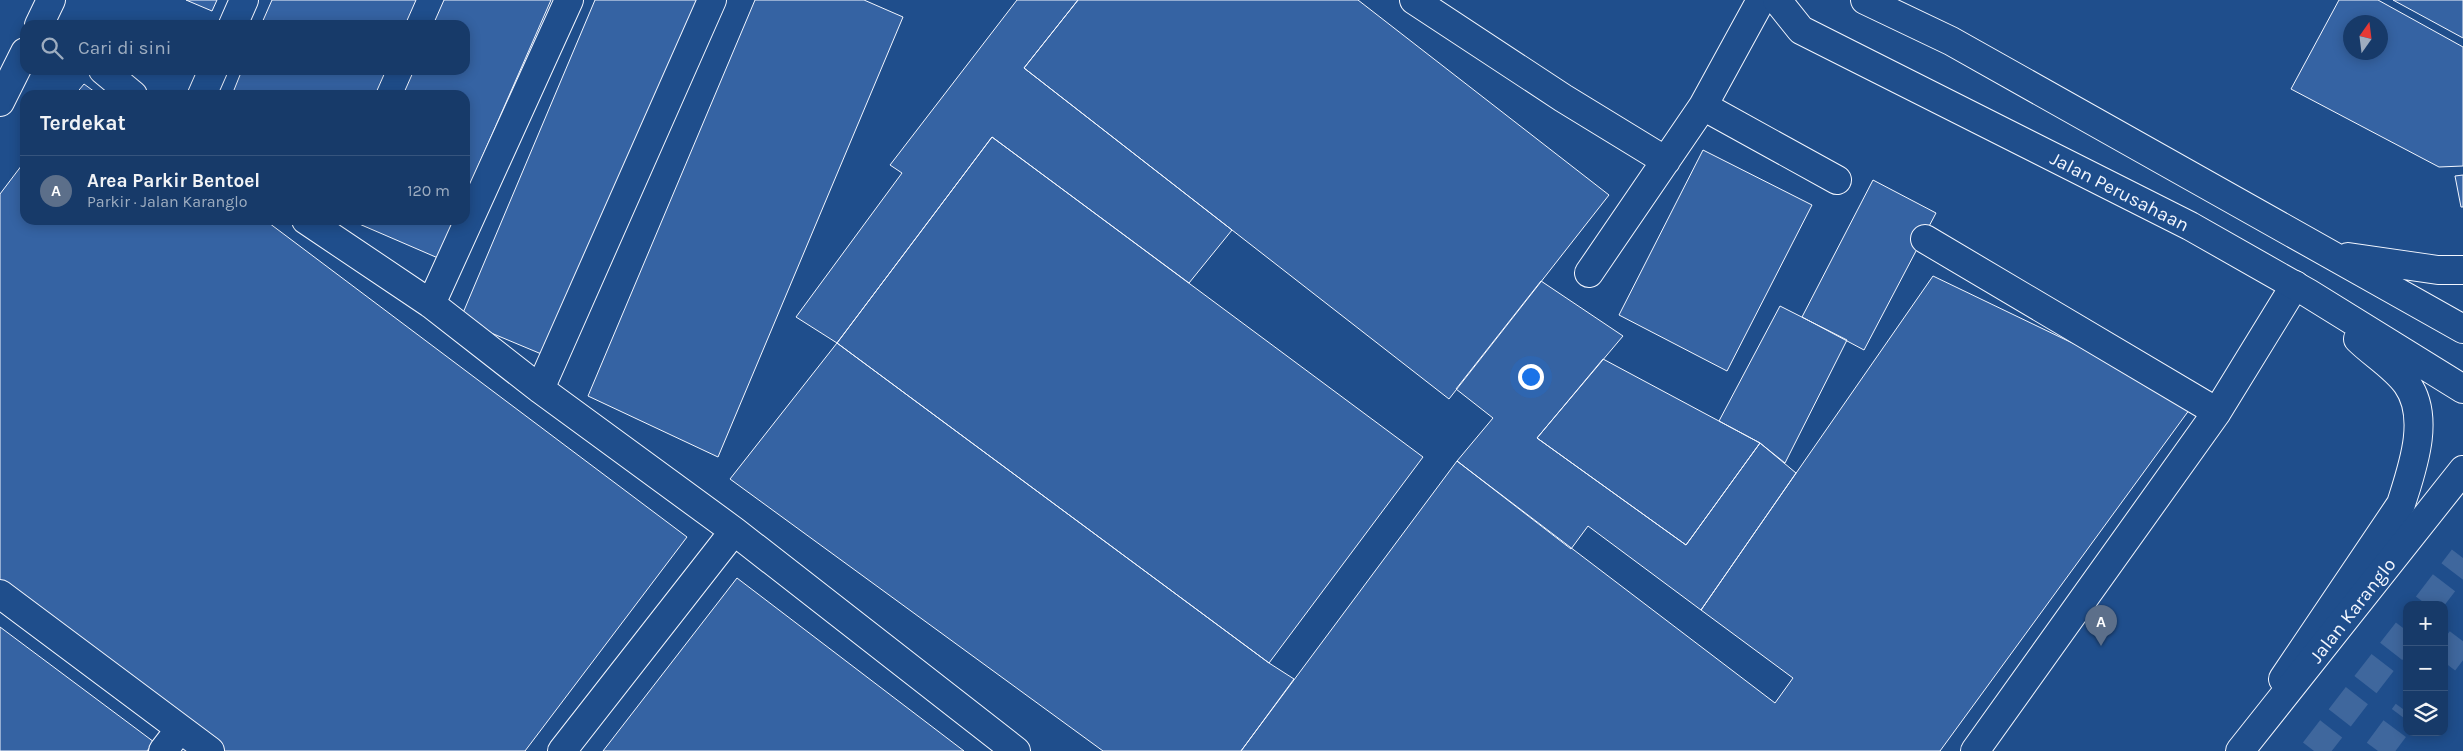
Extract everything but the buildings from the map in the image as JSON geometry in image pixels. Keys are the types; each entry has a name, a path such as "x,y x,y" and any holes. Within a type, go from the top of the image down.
{"main road":[{"path":"235,20 244,0"},
{"path":"470,218 569,0"},
{"path":"540,388 712,0"},
{"path":"1414,0 1563,98 1666,161"},
{"path":"1589,272 1703,106 1761,0"},
{"name":"Jalan Perusahaan","path":"1776,0 1802,30 2190,226 2302,289 2463,389"},
{"path":"1865,0 1959,46 2463,329"},
{"path":"0,102 20,62"},
{"path":"109,75 127,90"},
{"path":"204,90 211,75"},
{"path":"1703,106 1836,180"},
{"path":"313,225 431,304 540,388 734,531 1016,751"},
{"path":"431,304 467,225"},
{"path":"1925,240 2217,412"},
{"path":"2332,255 2438,270 2463,270"},
{"path":"1975,751 2217,412 2302,289 2407,384 2416,406 2417,444 2401,504 2235,751"},
{"name":"Jalan Karanglo","path":"2240,751 2463,470"},
{"path":"562,751 734,531"},
{"path":"0,594 210,751"},
{"path":"162,751 180,728"}],"tunnel":[{"path":"2430,601 2463,558"},
{"path":"2314,751 2403,636"},
{"path":"2448,657 2463,637"},
{"path":"2378,751 2403,717"}],"place":[{"name":"Area Parkir Bentoel","path":"2101,646"}]}
